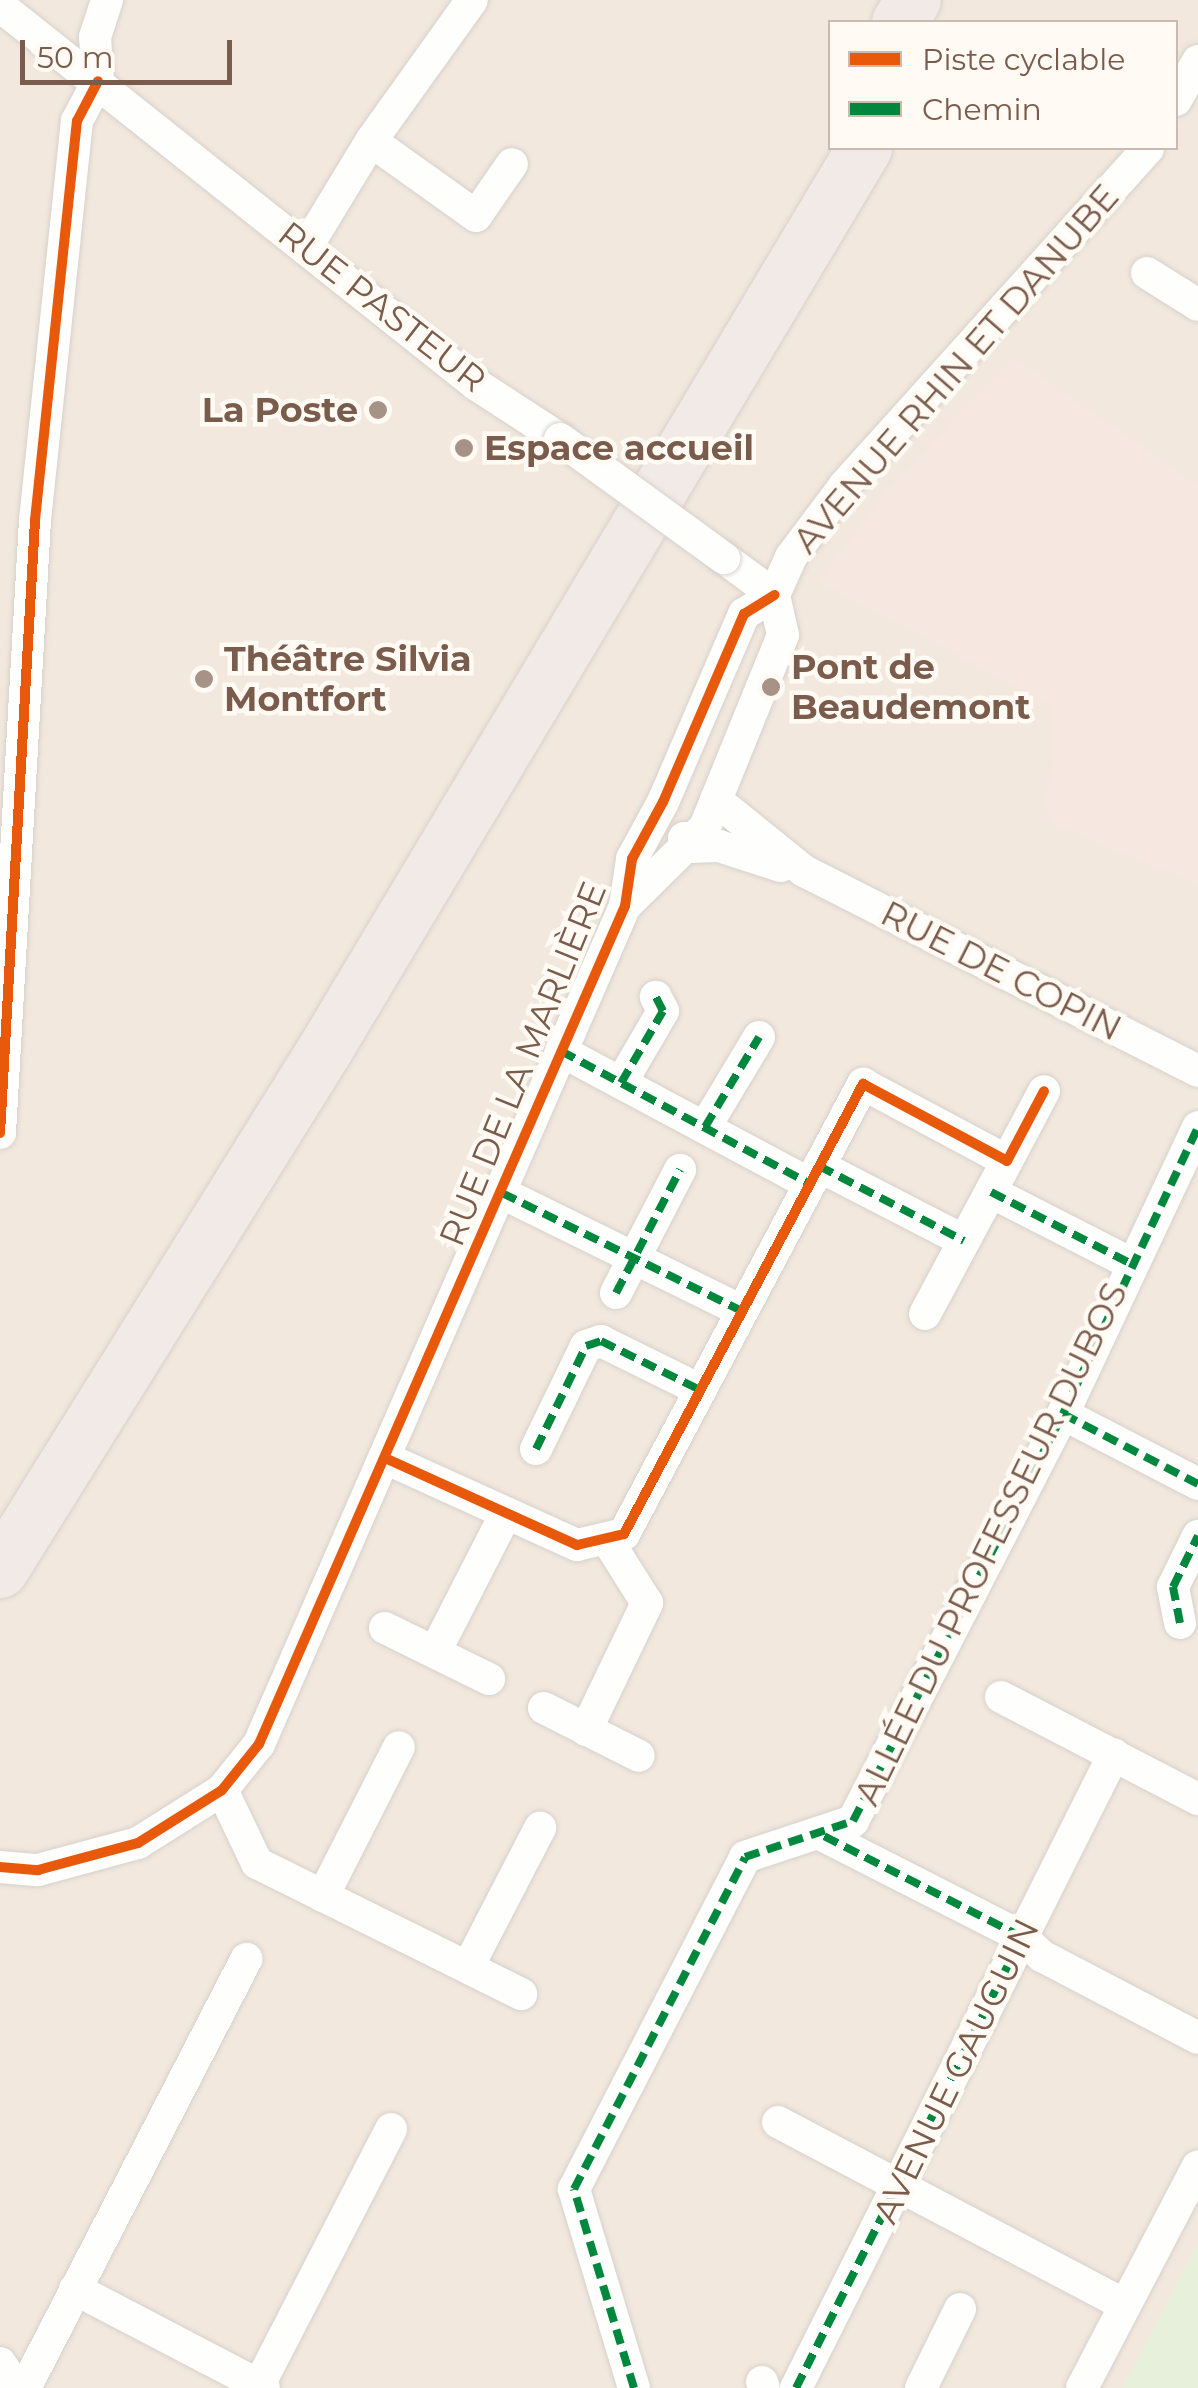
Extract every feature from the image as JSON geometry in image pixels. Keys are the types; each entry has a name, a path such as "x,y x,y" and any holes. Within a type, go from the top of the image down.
{"highway":[{"path":"0,1506 828,139"},
{"path":"0,1570 285,1114 863,150"}],"street":[{"path":"0,1133 32,558 77,121 98,81 95,37 107,0"},
{"path":"306,248 372,141 472,0"},
{"name":"RUE PASTEUR","path":"0,6 476,385 560,439 774,595"},
{"path":"1178,96 1198,61"},
{"path":"372,141 476,216 512,164"},
{"name":"AVENUE RHIN ET DANUBE","path":"774,595 791,557 845,486 1146,150"},
{"path":"1146,273 1198,306"},
{"name":"RUE DE LA MARLIÈRE","path":"0,1868 38,1870 138,1843 222,1790 258,1744 625,906 632,858 664,802 744,614 774,595 783,636 716,800 691,848 625,906"},
{"path":"691,848 664,802 716,800"},
{"name":"RUE DE COPIN","path":"716,800 804,871"},
{"name":"RUE DE COPIN","path":"691,848 719,846 804,871 1198,1071"},
{"path":"621,1083 663,1010 656,996"},
{"path":"705,1126 759,1037"},
{"path":"562,1051 705,1126 964,1241"},
{"path":"386,1458 577,1545 616,1537 700,1390 863,1084 1008,1161"},
{"path":"925,1314 1044,1091"},
{"name":"ALLÉE DU PROFESSEUR DUBOS","path":"634,2388 574,2189 746,1857 854,1821 1063,1414 1130,1263 1198,1127"},
{"path":"616,1294 680,1170"},
{"path":"990,1192 1130,1263"},
{"path":"502,1193 742,1311"},
{"path":"536,1448 586,1346 601,1341 700,1390"},
{"path":"1063,1414 1198,1484"},
{"path":"435,1652 506,1513"},
{"path":"1180,1623 1172,1587 1198,1536"},
{"path":"586,1730 647,1603 616,1537"},
{"path":"386,1628 488,1679"},
{"path":"1000,1696 1198,1800"},
{"path":"544,1708 639,1756"},
{"path":"322,1896 399,1746"},
{"name":"AVENUE GAUGUIN","path":"796,2388 1114,1754"},
{"path":"222,1790 257,1863 522,1994"},
{"path":"468,1967 540,1828"},
{"path":"818,1834 1022,1937 1042,1956 1198,2038"},
{"path":"25,2388 246,1959"},
{"path":"778,2122 1125,2305"},
{"path":"74,2289 262,2387 390,2128"},
{"path":"1082,2388 1198,2166"},
{"path":"920,2388 960,2309"},
{"path":"0,2363 16,2388"}],"shaded area":[{"path":"0,0 1198,0 1198,2388 0,2388"},
{"path":"1012,358 1198,486 1198,884 1052,823 1043,802 1054,767 1051,704 819,581 886,492"}],"green space":[{"path":"1198,2243 1198,2388 1122,2388"}],"marked path":[{"path":"621,1083 663,1011 656,997"},
{"path":"705,1127 759,1037"},
{"path":"561,1051 810,1184"},
{"path":"634,2388 574,2189 745,1857 853,1821 1063,1414 1198,1127"},
{"path":"819,1166 964,1241"},
{"path":"616,1293 680,1170"},
{"path":"991,1192 1130,1263"},
{"path":"502,1193 742,1311"},
{"path":"536,1449 586,1346 601,1341 700,1390"},
{"path":"1063,1414 1198,1484"},
{"path":"1180,1623 1173,1587 1198,1536"},
{"path":"796,2388 1022,1937 818,1833"}],"cycle path":[{"path":"0,1133 35,520 77,121 98,81"},
{"path":"0,1867 38,1870 138,1843 222,1790 259,1744 625,906 632,859 663,802 744,614 774,595"},
{"path":"385,1458 577,1545 624,1534 863,1084 1007,1161 1044,1091"}],"place":[{"name":"La Poste","path":"378,410"},
{"name":"Espace accueil","path":"464,448"},
{"name":"Théâtre Silvia Montfort","path":"204,679"},
{"name":"Pont de Beaudemont","path":"771,687"}]}
